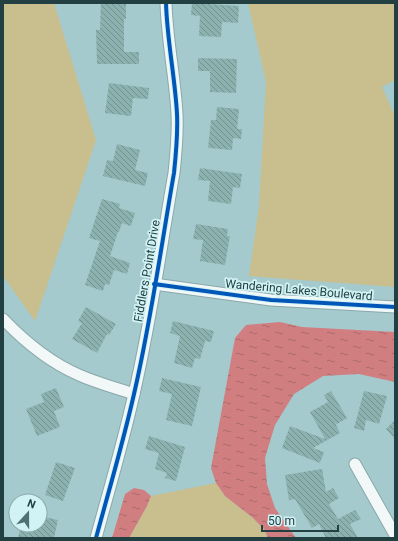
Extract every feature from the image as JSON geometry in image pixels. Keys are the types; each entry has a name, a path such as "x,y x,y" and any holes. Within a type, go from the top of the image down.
{"street":[{"name":"Fiddlers Point Drive","path":"96,538 124,440 134,394 174,173 177,144 177,114 169,48 166,3"},
{"name":"Wandering Lakes Boulevard","path":"154,284 271,300 395,307"},
{"path":"3,319 37,350 64,368 134,394"},
{"path":"355,464 395,535"}],"shaded area":[{"path":"3,3 54,3 96,140 35,321 3,276"},
{"path":"248,3 395,3 395,80 382,87 395,116 395,287 249,276 259,206 266,82"},
{"path":"216,483 225,496 252,517 264,529 268,538 129,538 151,496"}],"water":[{"path":"280,322 302,327 395,332 395,382 359,374 323,376 294,394 275,425 265,458 267,484 275,508 296,538 268,538 264,529 252,517 225,496 216,483 211,468 235,338 246,325"},
{"path":"134,488 144,490 151,496 147,506 129,538 112,538 125,494"}],"building":[{"path":"101,3 126,3 126,19 124,19 124,52 139,52 139,64 97,64 96,30 100,30"},
{"path":"192,3 239,6 238,23 222,22 221,37 199,36 200,16 191,15"},
{"path":"198,58 237,59 236,93 210,92 210,71 198,71"},
{"path":"109,83 149,88 148,99 133,98 131,116 105,113"},
{"path":"217,107 239,109 237,129 242,129 241,139 233,138 232,150 208,148 211,120 216,120"},
{"path":"117,144 140,150 135,170 148,173 145,186 103,176 107,160 113,161"},
{"path":"200,168 242,174 240,188 233,187 231,204 208,201 210,181 198,180"},
{"path":"102,199 120,204 119,208 135,213 131,226 122,223 110,256 130,263 127,274 114,270 109,285 105,284 103,291 85,285 100,241 89,238"},
{"path":"196,224 228,229 227,236 230,236 225,265 200,261 203,240 193,239"},
{"path":"86,307 116,324 109,335 107,334 97,353 72,339 82,323 78,321"},
{"path":"173,321 214,331 211,342 205,341 200,359 195,358 192,368 174,363 180,336 170,333"},
{"path":"162,378 201,387 192,426 166,420 172,394 159,391"},
{"path":"56,388 64,407 54,411 60,427 37,436 26,409 44,402 41,394"},
{"path":"331,391 347,418 337,424 335,423 340,433 313,448 324,452 320,463 282,448 290,426 325,439 310,412 328,402 324,395"},
{"path":"364,391 387,396 379,424 366,420 364,431 354,428"},
{"path":"395,420 395,439 386,429"},
{"path":"149,436 185,447 176,481 165,478 167,473 155,469 159,453 145,449"},
{"path":"56,462 75,468 63,501 48,496 48,493 46,493"},
{"path":"322,469 326,492 333,488 339,498 329,504 338,519 355,510 361,519 350,524 358,538 326,538 319,524 312,528 295,499 289,500 285,475"},
{"path":"48,518 58,520 54,538 18,538 19,533 48,533"}],"cycle path":[{"path":"96,538 140,367 151,312 174,173 177,114 166,3"},
{"path":"154,284 271,300 395,307"}]}
